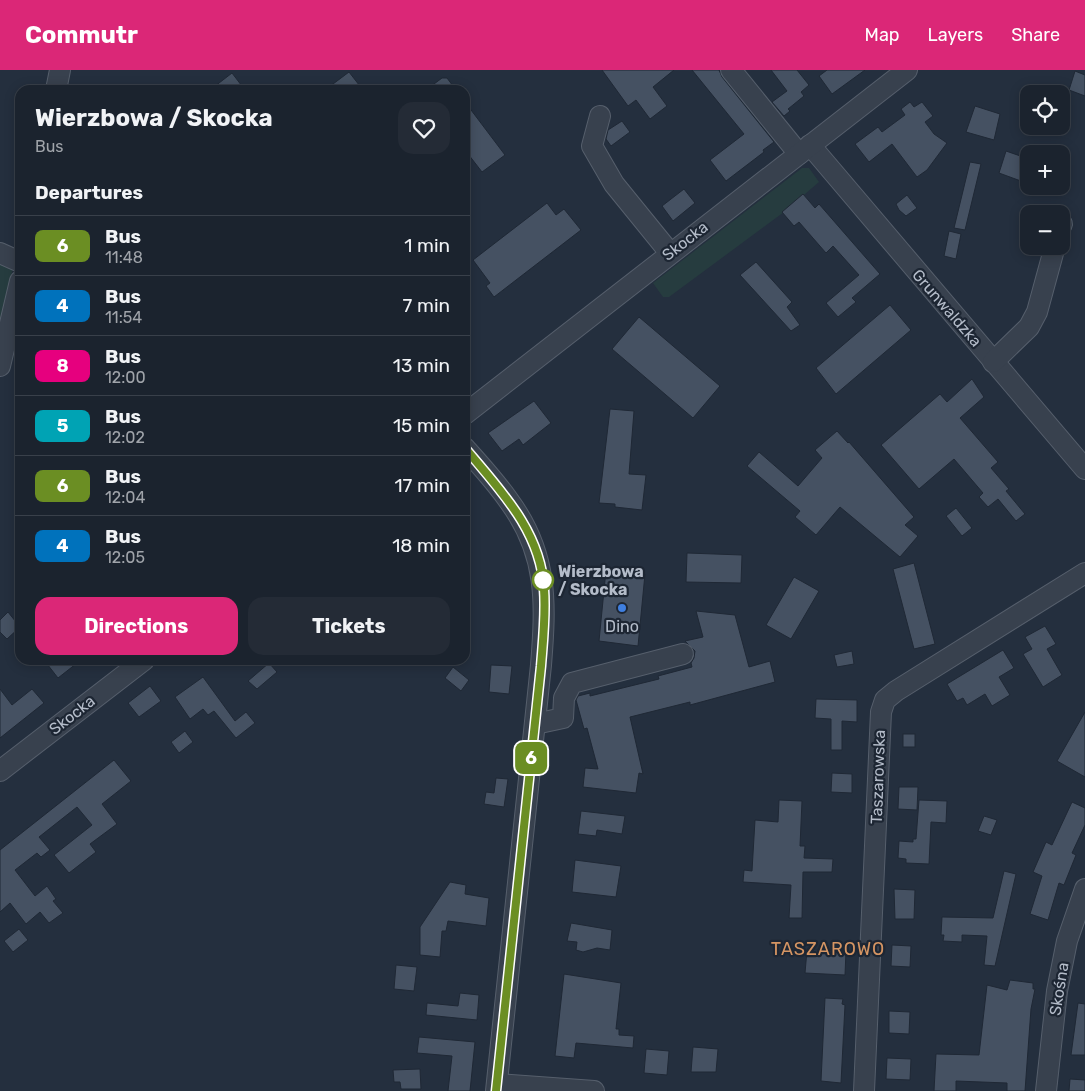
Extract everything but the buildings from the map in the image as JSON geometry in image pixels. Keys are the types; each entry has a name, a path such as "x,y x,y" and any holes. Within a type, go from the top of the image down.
{"street":[{"path":"57,85 60,70"},
{"name":"Grunwaldzka","path":"731,70 804,149 993,362 1085,469"},
{"name":"Skocka","path":"470,410 907,70"},
{"path":"600,116 592,146 614,184 670,253"},
{"path":"0,253 15,260"},
{"path":"993,362 1029,327 1037,312 1053,255"},
{"path":"0,366 15,302"},
{"path":"470,454 509,500 526,528 540,564 544,588 545,622 496,1088 594,1091"},
{"name":"Taszarowska","path":"864,1091 881,712 885,700 1085,573"},
{"path":"535,724 562,718 564,698 572,683 683,654"},
{"name":"Skocka","path":"0,771 138,665"},
{"name":"Skośna","path":"1046,1091 1057,991 1067,942 1085,889"}],"green space":[{"path":"802,168 809,168 819,182 784,212 669,297 663,297 653,283"},
{"path":"0,262 13,267 0,330"}],"bus line":[{"name":"6","path":"470,454 509,500 526,528 536,549 544,588 545,622 541,666 496,1091"}],"place":[{"name":"Wierzbowa / Skocka","path":"543,580"},
{"name":"Dino","path":"622,608"}],"district":[{"name":"TASZAROWO","path":"828,949"}]}
